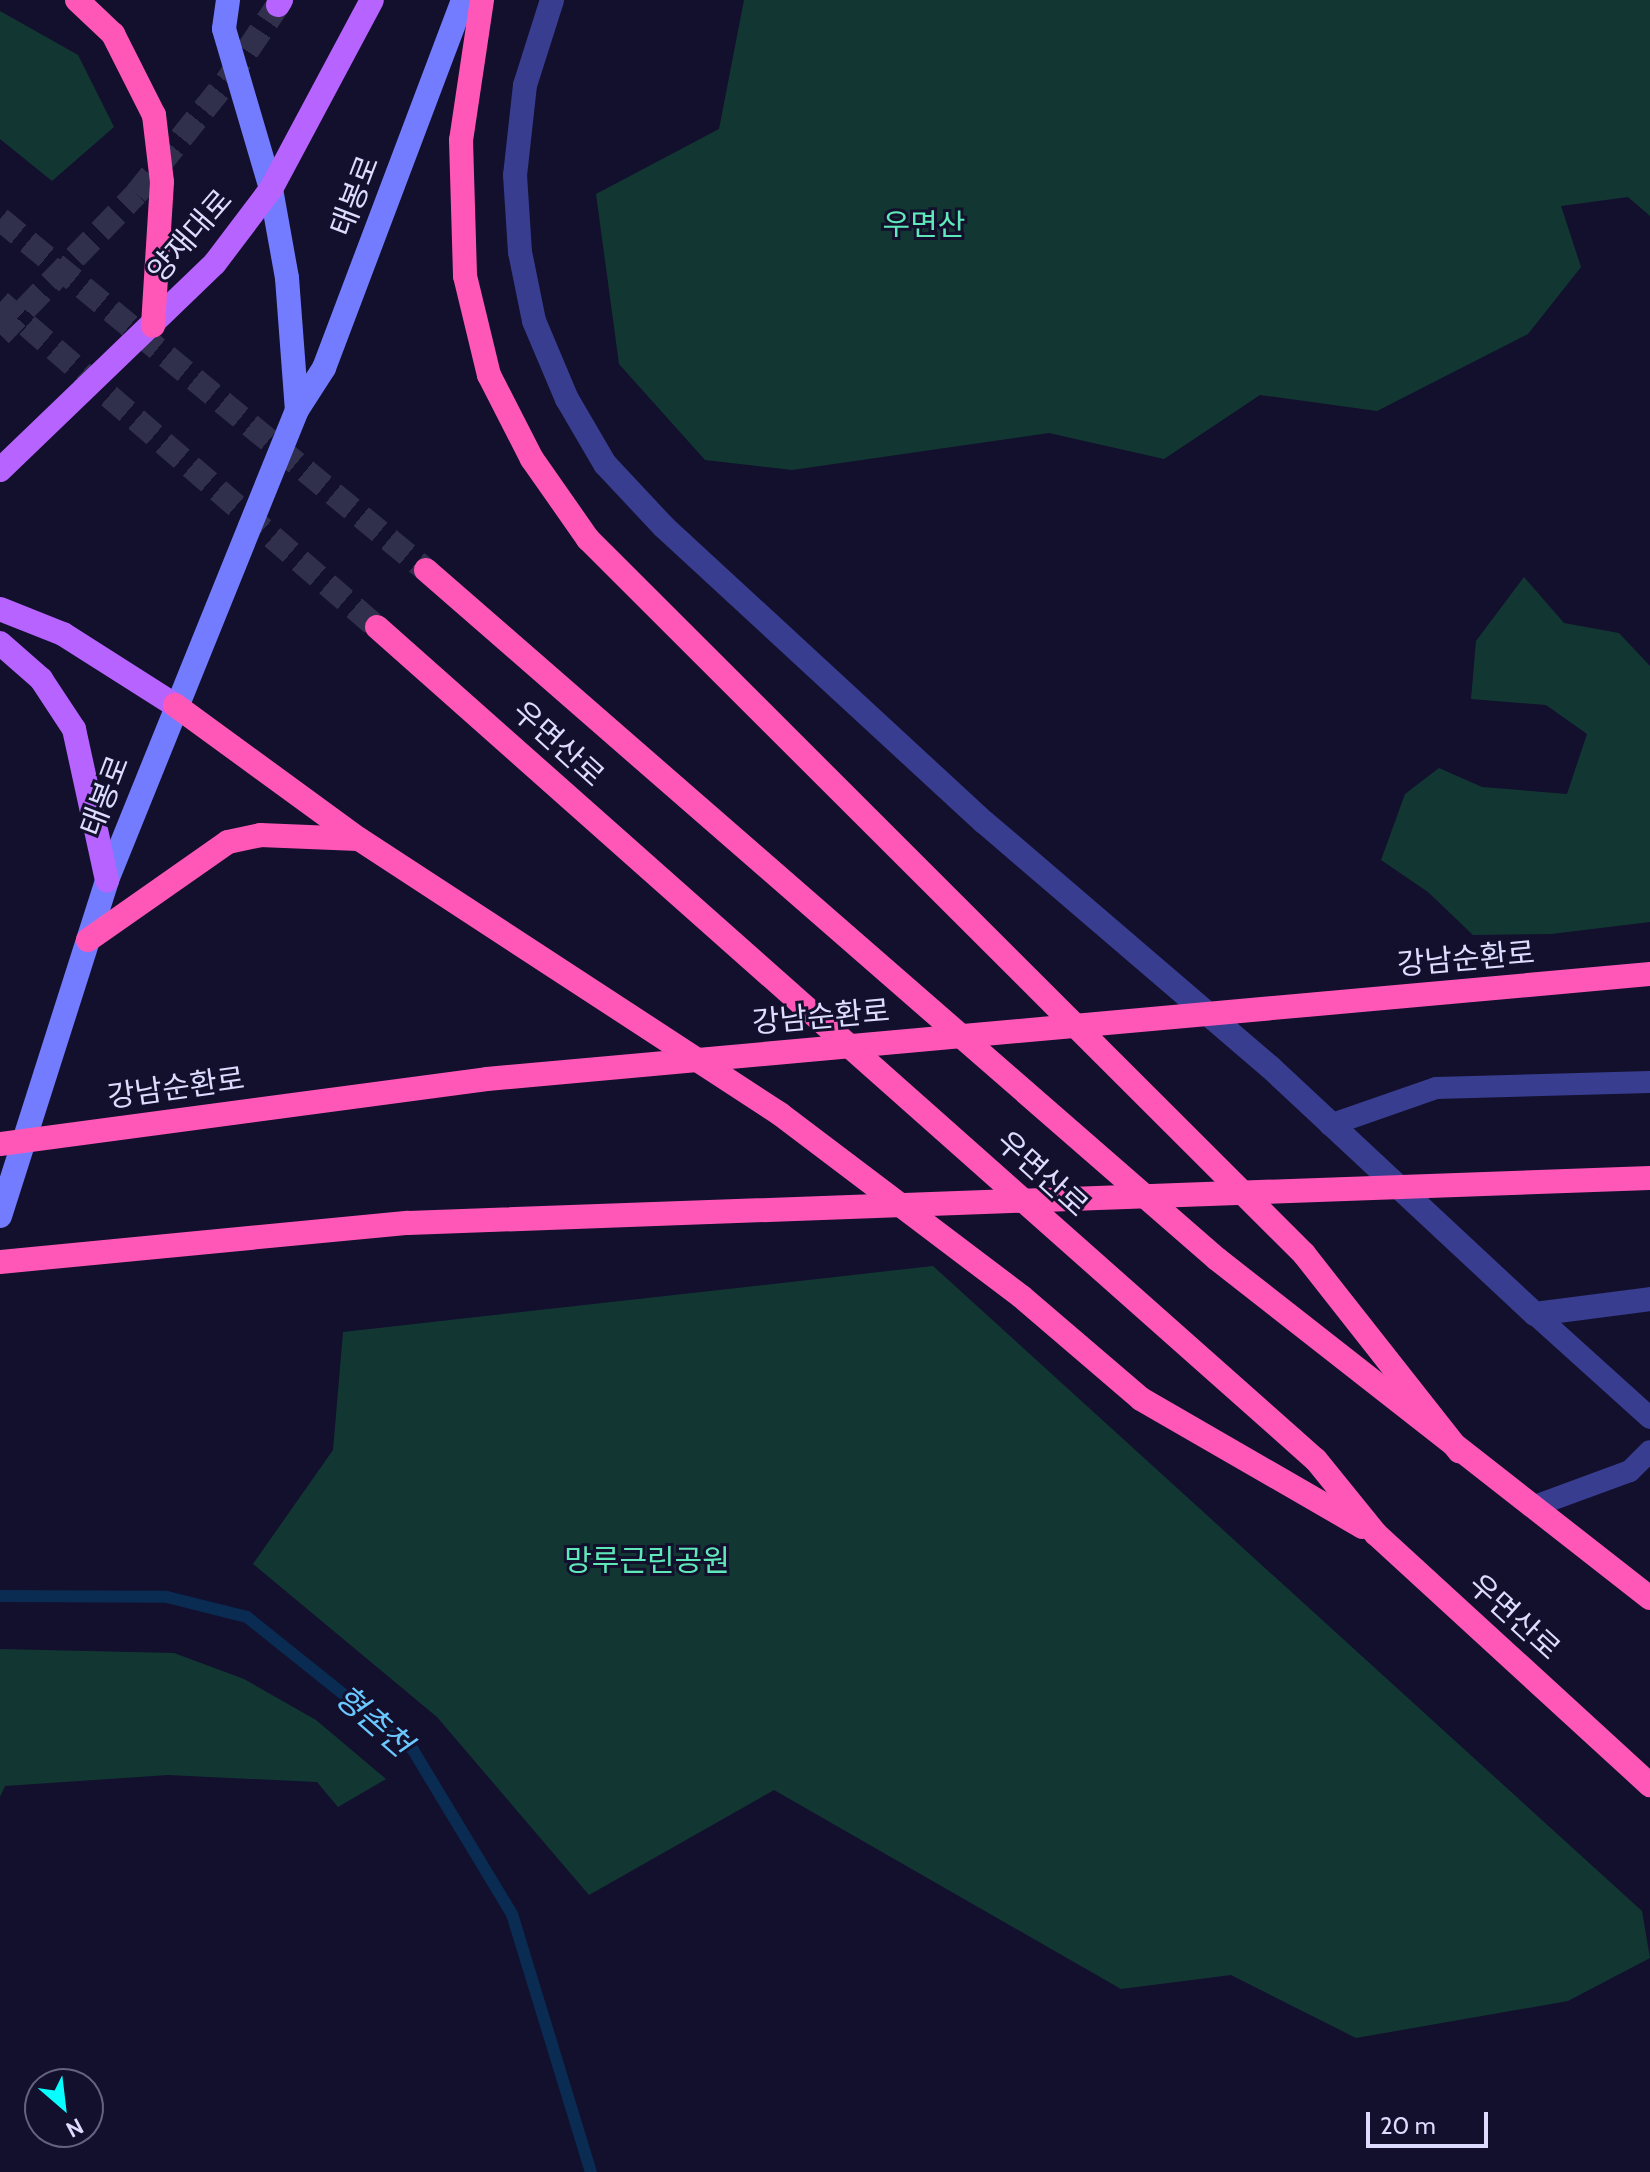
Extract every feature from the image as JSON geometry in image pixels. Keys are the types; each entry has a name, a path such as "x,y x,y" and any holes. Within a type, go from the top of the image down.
{"highway":[{"path":"77,0 113,34 154,115 162,182 153,326"},
{"path":"482,0 461,140 465,276 489,375 532,459 588,539 1304,1254 1459,1451"},
{"name":"우면산로","path":"426,570 1217,1259 1650,1598"},
{"name":"우면산로","path":"377,627 1316,1460 1376,1534 1650,1785"},
{"path":"175,705 359,839 780,1114 1022,1297 1141,1399 1376,1534"},
{"path":"88,940 228,842 260,835 359,839"},
{"name":"강남순환로","path":"0,1144 487,1079 1650,974"},
{"path":"0,1262 408,1223 1650,1178"}],"main road":[{"name":"양재대로","path":"0,470 215,263 271,189 372,0"},
{"path":"0,609 63,634 175,705"},
{"path":"0,643 41,679 74,729 107,880"}],"street":[{"name":"태봉로","path":"228,0 224,29 271,189 287,278 297,410"},
{"name":"태봉로","path":"0,1216 107,880 175,705 297,410 324,368 463,0"},
{"path":"552,0 525,85 515,175 520,252 534,321 567,399 605,464 664,527 984,822 1330,1125 1535,1314 1650,1299"}],"lane":[{"path":"1330,1125 1436,1088 1650,1082"},
{"path":"1535,1314 1650,1418"},
{"path":"1532,1507 1630,1471 1650,1451"}],"green space":[{"name":"우면산","path":"744,0 1650,0 1650,216 1628,197 1561,206 1581,267 1528,334 1377,411 1260,395 1164,459 1049,433 792,470 705,460 619,364 596,194 719,129"},
{"path":"0,11 78,55 114,127 52,181 0,139"},
{"path":"1524,577 1564,623 1619,633 1650,666 1650,922 1551,934 1473,935 1428,892 1381,860 1405,794 1439,768 1482,787 1567,794 1587,734 1546,705 1471,699 1476,641"},
{"name":"망루근린공원","path":"933,1266 1642,1911 1650,1958 1568,2001 1356,2038 1231,1975 1121,1989 774,1790 589,1895 437,1717 253,1564 333,1450 343,1332"},
{"path":"0,1649 174,1653 244,1679 316,1720 386,1779 338,1807 317,1782 168,1775 5,1786 0,1797"}],"waterway":[{"name":"형촌천","path":"0,1596 167,1597 247,1617 413,1750 512,1914 591,2172"}],"tunnel":[{"path":"0,335 136,194 227,81 278,5"},
{"path":"0,219 426,570"},
{"path":"0,302 377,627"}]}
